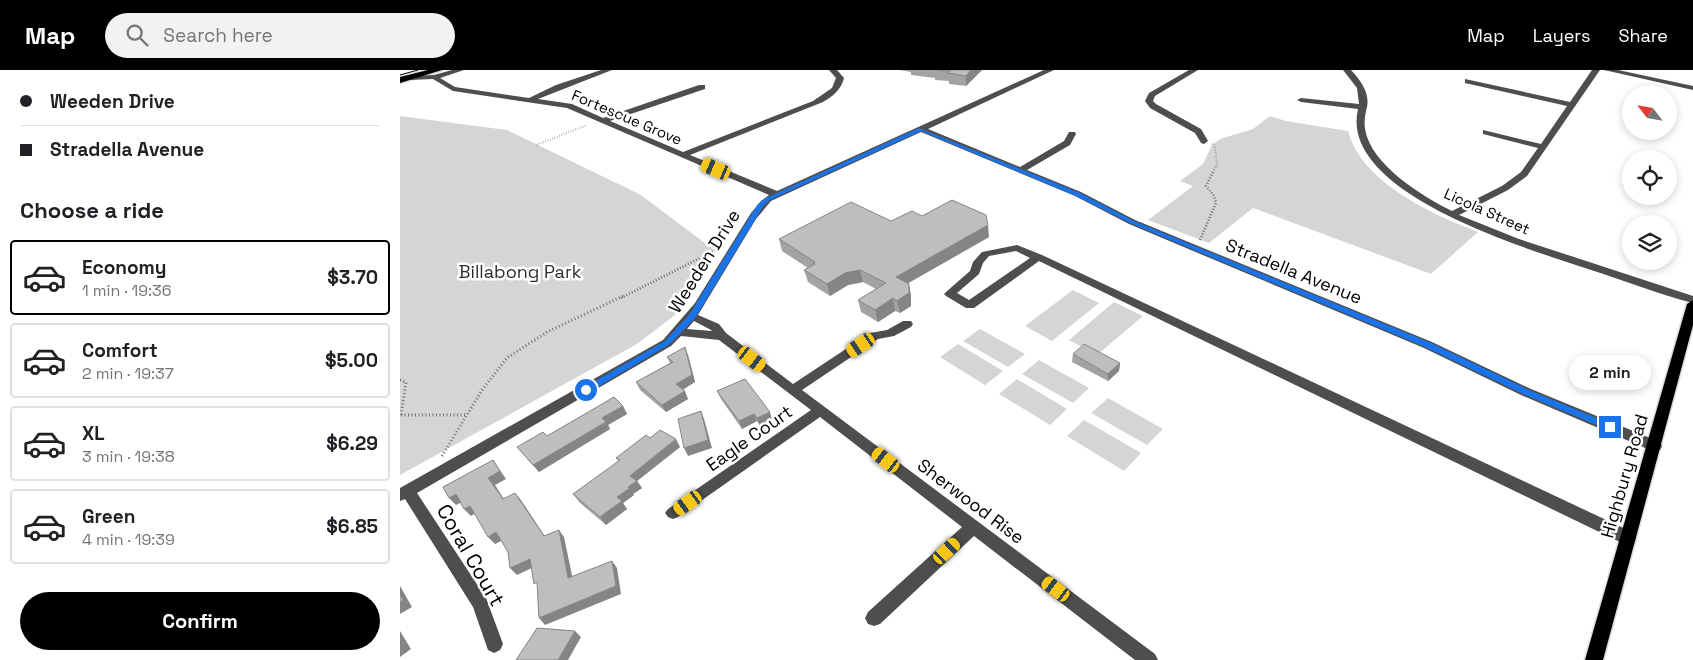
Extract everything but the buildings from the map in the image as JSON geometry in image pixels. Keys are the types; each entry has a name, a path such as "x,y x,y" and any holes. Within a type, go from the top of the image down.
{"highway":[{"path":"404,79 438,72"}],"main road":[{"name":"Highbury Road","path":"1594,660 1693,304"}],"street":[{"path":"438,72 460,70"},
{"path":"531,100 583,78 608,70"},
{"path":"682,155 816,103 828,96 839,84 840,78 833,70"},
{"name":"Weeden Drive","path":"404,493 668,343 692,316 762,204 775,194 1050,70"},
{"path":"1194,70 1152,95 1149,101 1153,106 1198,132 1204,141"},
{"name":"Licola Street","path":"1347,70 1358,83 1363,94 1363,107 1359,124 1361,134 1374,157 1402,183 1454,214 1510,240 1693,300"},
{"path":"1454,214 1505,188 1524,174 1596,70"},
{"path":"1608,70 1693,88"},
{"name":"Fortescue Grove","path":"438,72 453,89 569,106 775,194"},
{"path":"1468,80 1571,105"},
{"path":"604,120 702,87"},
{"path":"1301,100 1363,107"},
{"name":"Stradella Avenue","path":"920,129 1078,194 1132,222 1428,345 1526,392 1654,446"},
{"path":"1486,132 1542,147"},
{"path":"1020,170 1067,143 1072,134"},
{"path":"1038,257 970,305 950,294 975,272 978,262 986,254 1017,248 1038,257 1628,538"},
{"name":"Sherwood Rise","path":"692,316 715,326 722,336 1150,660"},
{"path":"793,390 874,336 890,333 907,324"},
{"path":"679,332 722,336"},
{"name":"Eagle Court","path":"673,513 821,410"},
{"name":"Coral Court","path":"404,493 480,604 494,644"},
{"path":"874,618 973,527"}],"path":[{"path":"536,145 593,123"},
{"path":"1200,241 1202,232 1216,205 1216,199 1206,186 1218,164 1215,146 1204,141"},
{"path":"441,457 482,390 507,358 539,337 718,249"},
{"path":"400,380 406,382 400,416 466,415"}],"green space":[{"name":"Billabong Park","path":"400,116 507,130 641,195 714,250 675,315 637,344 400,475"},
{"path":"1270,116 1286,121 1348,131 1355,149 1367,166 1383,181 1421,206 1478,232 1431,274 1253,208 1209,243 1148,220 1193,186 1180,181 1203,164 1212,145 1220,139 1253,129"},
{"path":"1073,290 1099,303 1052,341 1025,326"},
{"path":"1114,302 1143,316 1097,355 1069,340"},
{"path":"980,329 1025,354 1008,367 963,341"},
{"path":"958,344 1003,371 985,385 940,357"},
{"path":"1039,360 1089,388 1073,403 1022,374"},
{"path":"1017,379 1067,409 1050,425 999,394"},
{"path":"1108,398 1163,429 1147,445 1091,413"},
{"path":"1084,420 1141,453 1124,471 1067,436"}],"tram line":[{"path":"400,75 418,70"}],"route":[{"path":"586,390 668,343 679,332 692,316 762,204 768,199 775,194 920,129 1078,194 1132,222 1428,345 1526,392 1610,427"}]}
